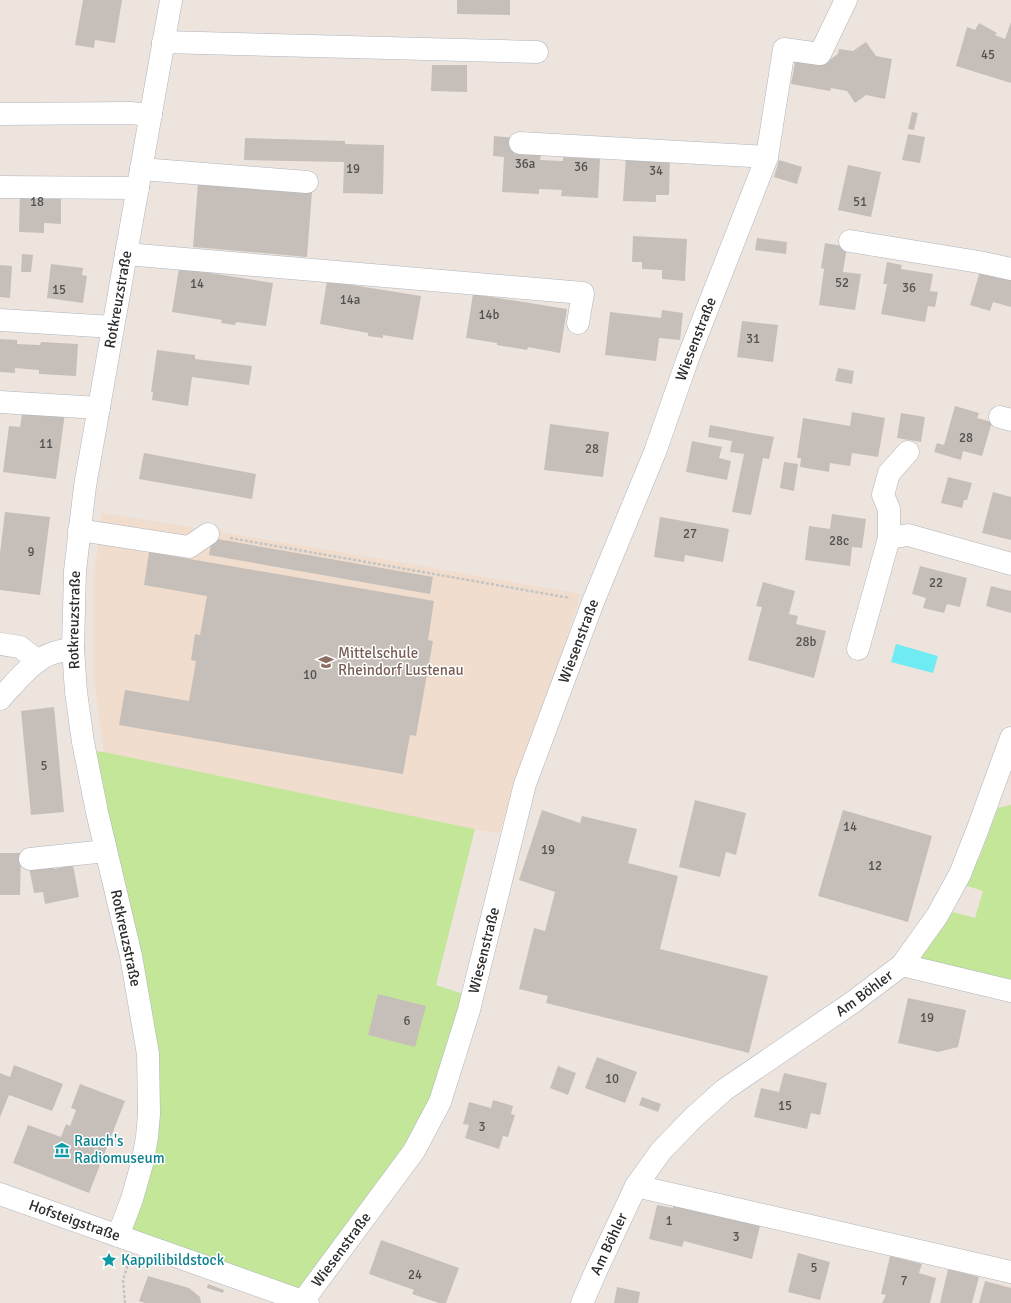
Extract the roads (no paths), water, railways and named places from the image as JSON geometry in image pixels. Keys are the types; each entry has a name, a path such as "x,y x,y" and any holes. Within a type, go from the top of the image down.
{"street":[{"name":"Rotkreuzstraße","path":"127,1238 132,1199 143,1160 150,1114 148,1054 131,956 106,851 83,742 76,692 73,648 74,571 85,486 171,0"},
{"name":"Wiesenstraße","path":"306,1302 414,1151 440,1102 469,1010 525,784 593,602 655,452 688,358 766,157 784,49 820,54 846,0"},
{"path":"164,42 537,52"},
{"path":"0,114 151,114"},
{"path":"520,143 766,157"},
{"path":"0,187 139,179 307,182"},
{"path":"850,241 979,262 1011,269"},
{"path":"126,254 583,293 578,323"},
{"path":"0,320 113,327"},
{"path":"0,402 99,408"},
{"path":"858,649 888,538 889,509 883,495 888,473 908,452"},
{"path":"79,530 189,547 208,534"},
{"path":"888,538 908,536 1011,564"},
{"path":"0,644 20,647 38,661"},
{"path":"0,699 20,677 38,661 58,652 73,648"},
{"name":"Am Böhler","path":"582,1303 636,1186 661,1151 693,1118 724,1090 853,1002 902,965 937,916 960,874 1011,738"},
{"path":"30,859 106,851"},
{"path":"902,965 1011,991"},
{"path":"636,1186 1011,1272"},
{"name":"Hofsteigstraße","path":"0,1194 306,1302"}],"water":[{"path":"896,644 938,656 933,673 891,662"}],"place":[{"name":"Mittelschule Rheindorf Lustenau","path":"326,662"},
{"name":"Rauch's Radiomuseum","path":"62,1150"},
{"name":"Kappilibildstock","path":"109,1260"}]}
